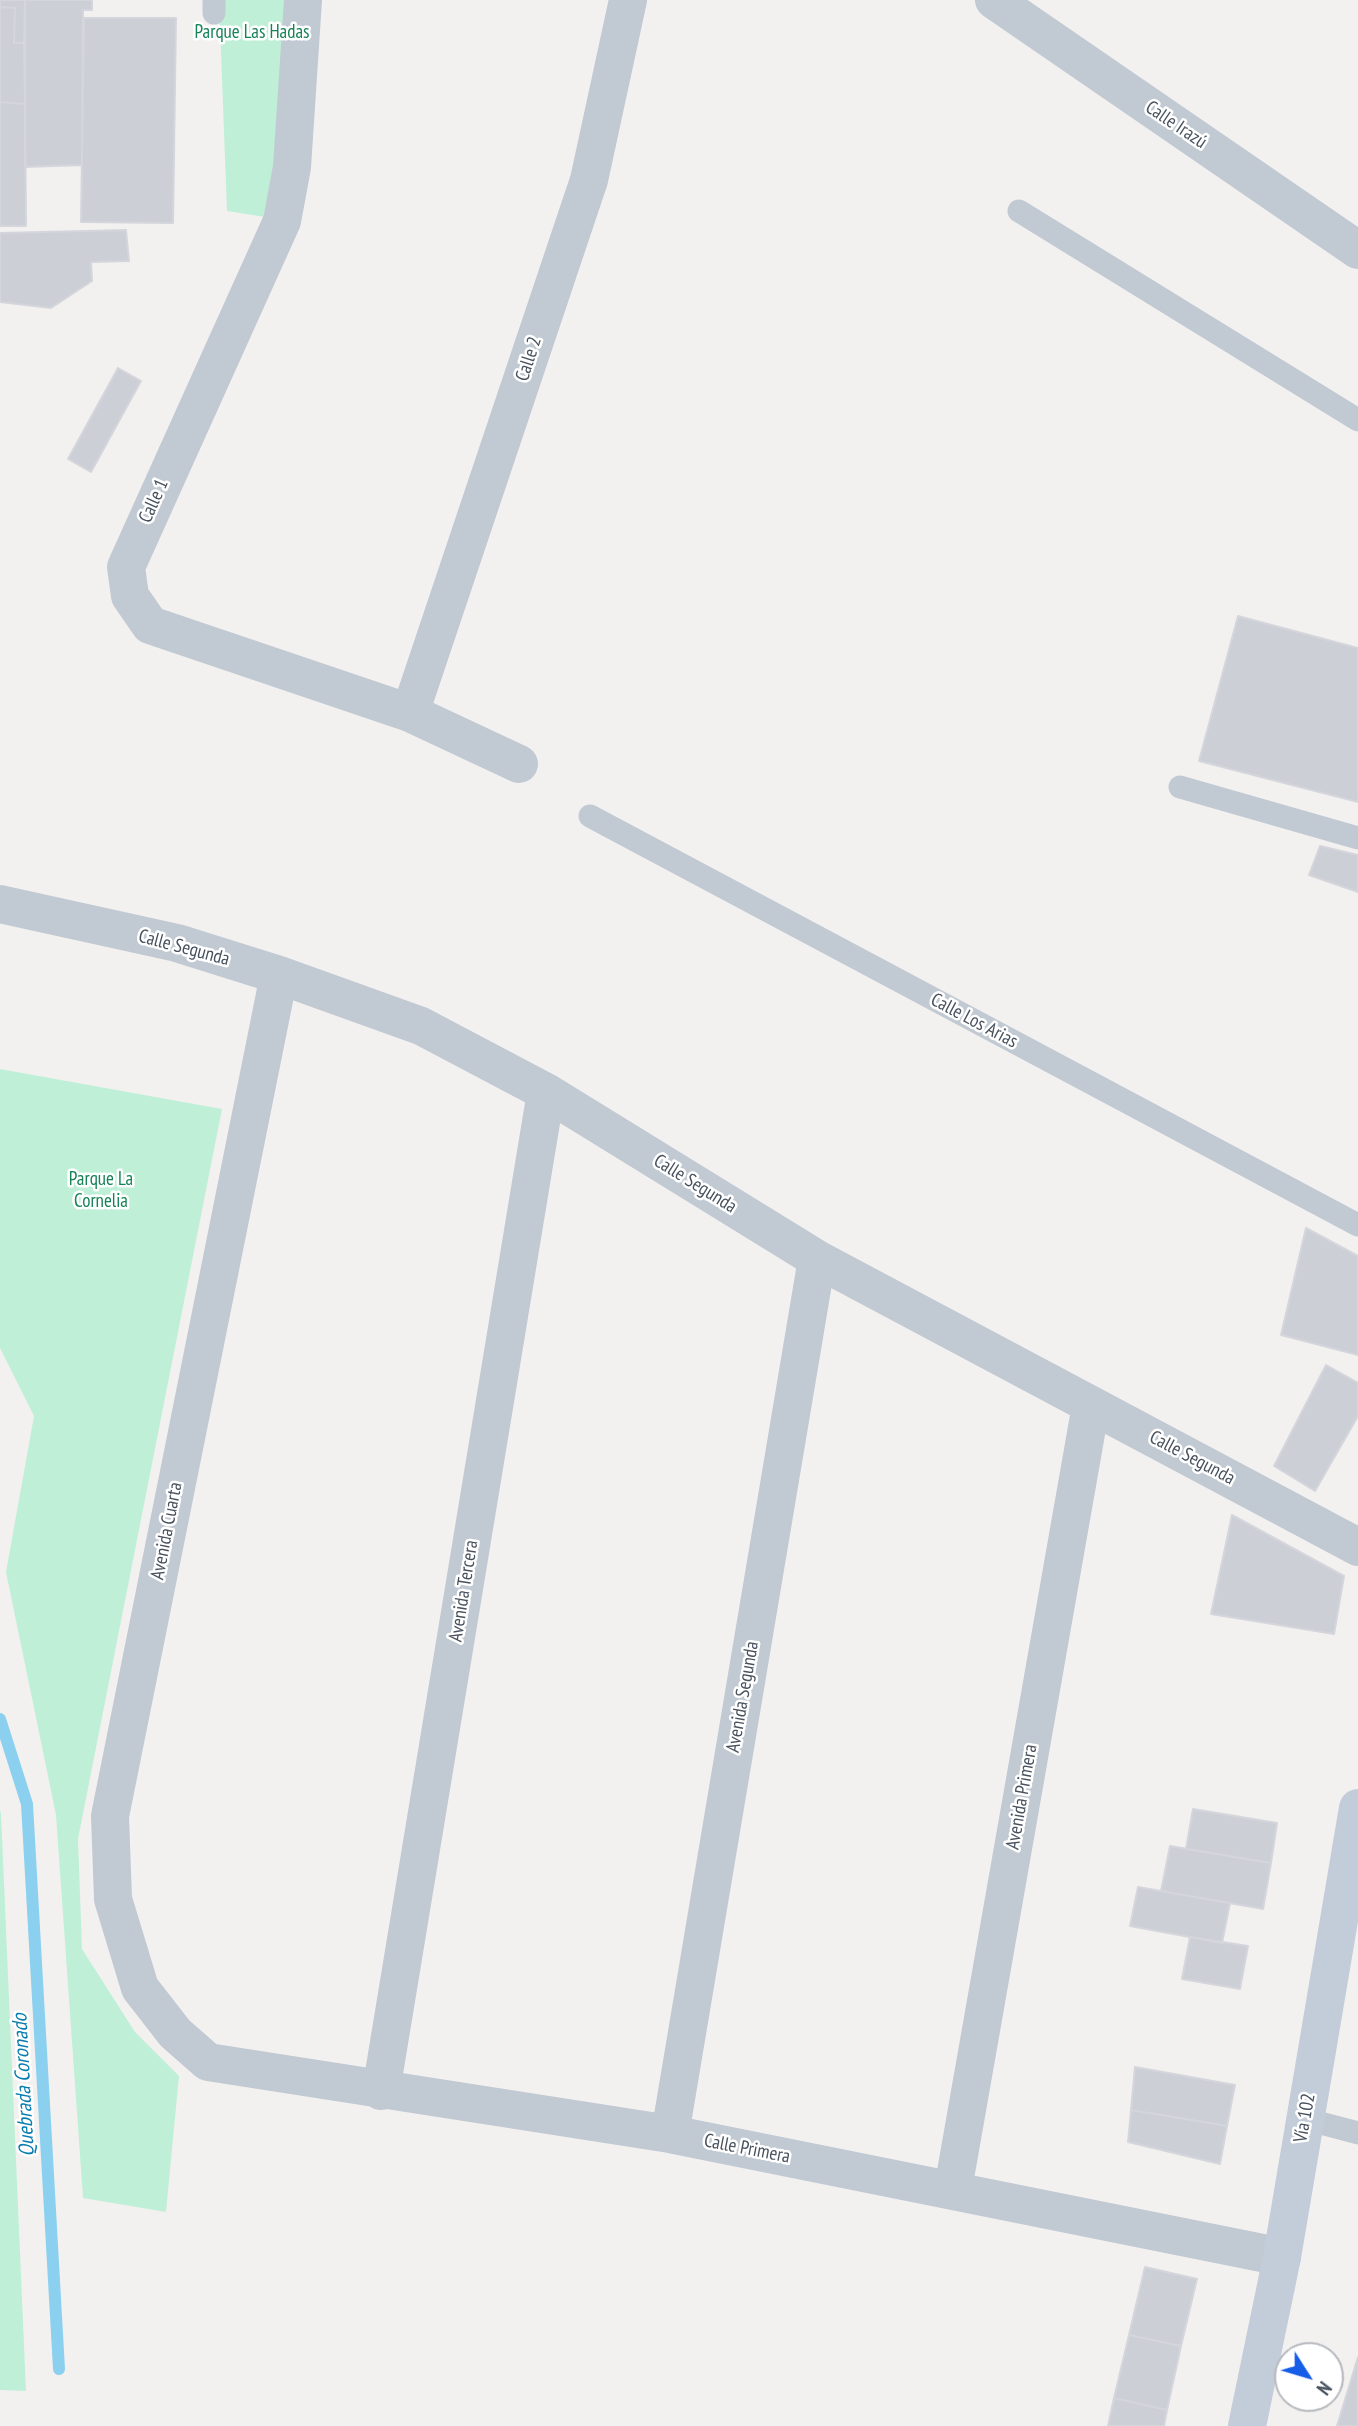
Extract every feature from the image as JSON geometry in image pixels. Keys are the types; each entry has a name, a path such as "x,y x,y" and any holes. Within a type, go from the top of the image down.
{"main road":[{"name":"Vía 102","path":"1247,2426 1282,2257 1305,2119 1346,1950 1358,1808"}],"street":[{"name":"Calle 1","path":"303,0 292,167 282,221 126,566 130,596 150,625 410,713 519,764"},
{"name":"Calle 2","path":"410,713 589,180 628,0"},
{"name":"Calle Irazú","path":"993,0 1358,250"},
{"name":"Calle Segunda","path":"0,904 177,943 279,975 421,1026 546,1092 817,1259 1358,1547"},
{"name":"Avenida Cuarta","path":"208,2062 175,2033 140,1988 113,1899 110,1816 279,975"},
{"name":"Avenida Tercera","path":"381,2091 546,1092"},
{"name":"Avenida Segunda","path":"670,2134 817,1259"},
{"name":"Avenida Primera","path":"953,2189 1091,1405"},
{"name":"Calle Primera","path":"208,2062 670,2134 1282,2257"}],"lane":[{"path":"1019,211 1358,420"},
{"path":"1180,787 1358,838"},
{"name":"Calle Los Arias","path":"590,816 1358,1225"},
{"path":"1305,2119 1358,2133"}],"green space":[{"name":"Parque Las Hadas","path":"219,0 286,0 278,142 265,217 227,211"},
{"name":"Parque La Cornelia","path":"0,1069 222,1109 78,1839 82,1949 135,2032 179,2076 166,2212 83,2198 56,1815 6,1572 34,1416 0,1348"},
{"path":"0,1811 1,1813 26,2391 0,2390"}],"building":[{"path":"0,0 25,0 24,43 14,43 15,8 0,7"},
{"path":"25,0 92,0 92,10 83,10 82,165 25,167"},
{"path":"0,7 15,8 14,43 24,43 25,104 0,102"},
{"path":"84,18 176,18 173,223 81,222"},
{"path":"0,102 25,104 26,226 0,226"},
{"path":"126,230 129,261 91,262 92,281 51,308 0,302 0,233"},
{"path":"118,368 141,381 91,472 68,459"},
{"path":"1238,616 1358,648 1358,802 1199,761"},
{"path":"1320,846 1358,855 1358,892 1309,875"},
{"path":"1306,1228 1358,1256 1358,1355 1281,1335"},
{"path":"1326,1365 1358,1383 1358,1416 1315,1491 1274,1466"},
{"path":"1232,1515 1344,1576 1334,1634 1211,1614"},
{"path":"1193,1809 1277,1823 1271,1863 1186,1849"},
{"path":"1170,1846 1271,1863 1263,1909 1161,1891"},
{"path":"1138,1887 1230,1903 1222,1943 1130,1926"},
{"path":"1190,1937 1248,1946 1240,1989 1182,1979"},
{"path":"1135,2067 1235,2085 1227,2126 1131,2110"},
{"path":"1131,2110 1227,2126 1220,2164 1128,2142"},
{"path":"1145,2267 1197,2279 1181,2346 1129,2335"},
{"path":"1129,2335 1181,2346 1167,2410 1114,2398"},
{"path":"1358,2357 1358,2426 1337,2426 1341,2412 1344,2412 1344,2403"},
{"path":"1114,2398 1167,2410 1164,2426 1108,2426"}],"waterway":[{"name":"Quebrada Coronado","path":"0,1719 27,1804 59,2369"}]}
